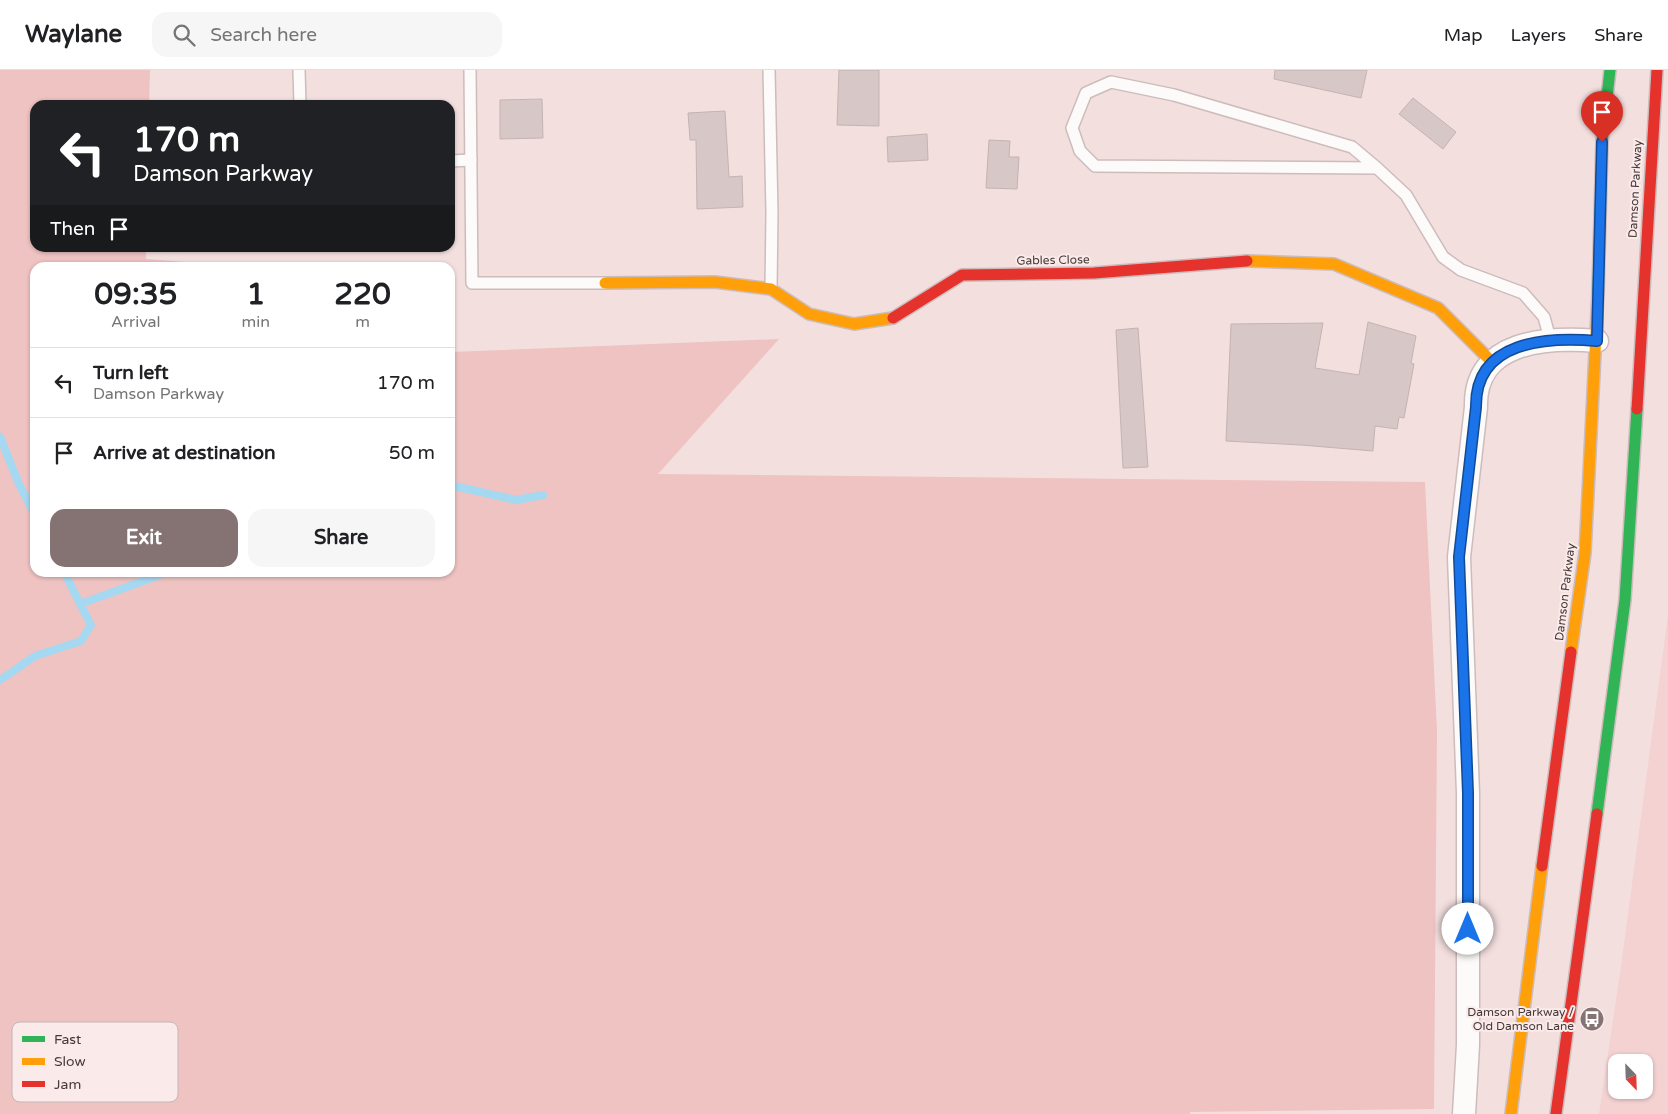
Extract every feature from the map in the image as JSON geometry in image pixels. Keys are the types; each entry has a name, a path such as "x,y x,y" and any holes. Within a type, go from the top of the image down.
{"street":[{"name":"Damson Parkway","path":"1511,1114 1585,553 1597,341 1602,142 1610,70"},
{"name":"Damson Parkway","path":"1556,1114 1625,600 1656,70"},
{"name":"Gables Close","path":"604,283 715,282 771,289 809,314 854,324 893,318 962,275 1094,273 1236,261 1334,264 1438,308 1492,362"},
{"path":"1464,1114 1468,1045 1468,793 1459,557 1476,407 1476,390 1483,371 1492,362 1528,343 1550,339 1597,341"}],"lane":[{"path":"299,70 300,100"},
{"path":"470,70 472,283 604,283"},
{"path":"769,70 772,213 771,289"},
{"path":"1377,168 1095,166 1080,151 1072,128 1086,93 1111,82 1174,95 1352,147 1377,168 1406,195 1443,257 1460,270 1523,293 1544,317 1550,339"},
{"path":"455,161 471,160"}],"shaded area":[{"path":"0,70 150,70 149,100 30,100 30,252 146,252 146,259 186,262 30,262 30,577 455,577 455,352 779,339 658,474 1425,482 1437,732 1434,1109 1190,1112 1190,1114 0,1114"},
{"path":"1668,615 1668,1114 1599,1114 1621,966"}],"building":[{"path":"839,70 879,70 879,126 837,125"},
{"path":"1275,70 1367,70 1361,98 1274,79"},
{"path":"1413,98 1456,132 1443,149 1399,114"},
{"path":"542,99 543,138 500,139 500,100"},
{"path":"725,111 729,177 742,176 743,207 697,209 696,140 690,140 688,113"},
{"path":"927,134 928,160 888,162 887,137"},
{"path":"989,140 1010,141 1009,157 1019,157 1017,189 986,188"},
{"path":"1368,322 1416,336 1411,363 1414,364 1404,418 1399,417 1397,429 1375,426 1373,451 1226,441 1231,324 1323,323 1315,368 1359,375"},
{"path":"1138,328 1148,467 1123,468 1116,330"}],"waterway":[{"path":"0,437 19,484 30,505"},
{"path":"455,486 516,500 543,495"},
{"path":"0,680 35,656 81,641 91,625 67,577"},
{"path":"80,604 154,577"}],"traffic: fast":[{"path":"1598,293 1602,142 1610,70"},
{"path":"1597,814 1625,600 1637,409"}],"traffic: slow":[{"path":"1247,261 1334,264 1438,308 1492,362"},
{"path":"605,283 715,282 771,289 809,314 854,324 893,318"},
{"path":"1571,652 1585,553 1598,293"},
{"path":"1511,1114 1542,866"}],"traffic: jam":[{"path":"1637,409 1657,70"},
{"path":"893,318 962,275 1094,273 1247,261"},
{"path":"1542,866 1571,652"},
{"path":"1556,1114 1597,814"}],"place":[{"name":"Damson Parkway / Old Damson Lane","path":"1592,1019"}],"route":[{"path":"1468,929 1468,793 1459,557 1476,407 1476,390 1483,371 1492,362 1513,349 1528,343 1550,339 1597,341 1602,142"}]}
